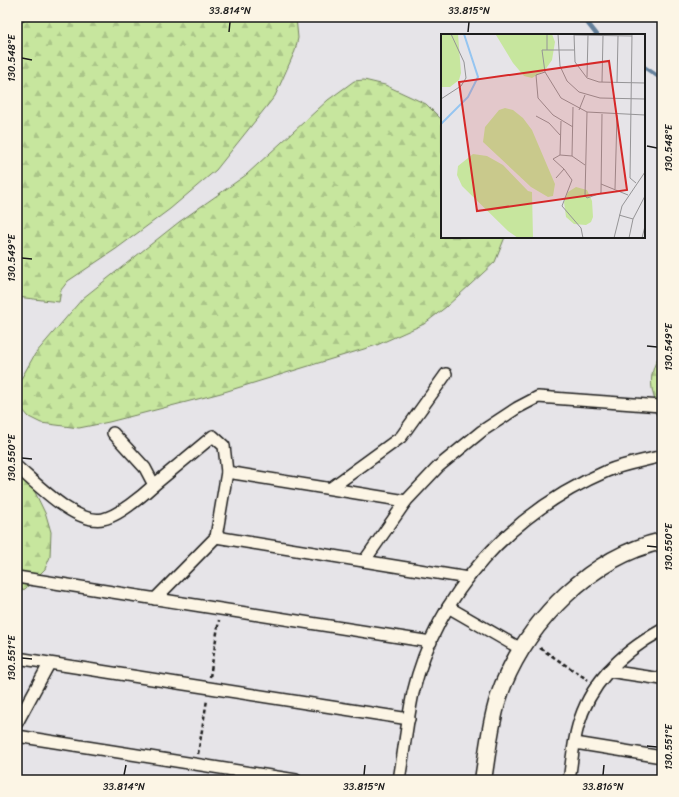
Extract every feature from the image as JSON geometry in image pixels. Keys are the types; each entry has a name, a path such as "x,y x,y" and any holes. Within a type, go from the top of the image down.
{"street":[{"path":"331,488 401,437 446,374"},
{"path":"365,560 406,501 439,466 482,431 517,408 538,397 661,406 662,411"},
{"path":"113,433 145,468 154,485"},
{"path":"17,467 54,498 77,513 88,518 101,520 111,516 154,485 213,436 224,446 227,472 216,537 155,599"},
{"path":"399,780 408,719 414,692 431,642 448,607 486,555 525,519 565,492 608,471 662,456"},
{"path":"227,472 406,501"},
{"path":"216,537 365,560 468,578"},
{"path":"483,780 493,719 503,686 523,644 542,618 581,582 607,565 633,551 662,541"},
{"path":"17,577 431,642"},
{"path":"448,607 523,644"},
{"path":"569,780 578,726 596,685 630,650 662,630"},
{"path":"17,658 408,719"},
{"path":"17,722 49,664"},
{"path":"608,671 662,679"},
{"path":"17,736 296,780"},
{"path":"575,743 662,757"}],"path":[{"path":"17,26 27,17"},
{"path":"523,644 596,685"}],"green space":[{"path":"27,17 296,17 298,38 295,51 275,96 216,170 170,209 116,249 68,281 61,290 59,302 17,297 17,25"},
{"path":"364,80 385,85 426,104 441,119 441,238 505,238 495,262 446,307 424,324 377,345 221,393 109,422 79,428 41,423 29,417 22,409 19,396 21,379 35,354 83,298 179,222 246,175 328,100 354,81"},
{"path":"662,351 662,417 653,391 652,376 657,360"},
{"path":"17,474 32,486 46,515 51,532 50,557 45,569 25,589 17,591"}],"waterway":[{"path":"583,17 596,34"},
{"path":"645,68 662,79"}]}
